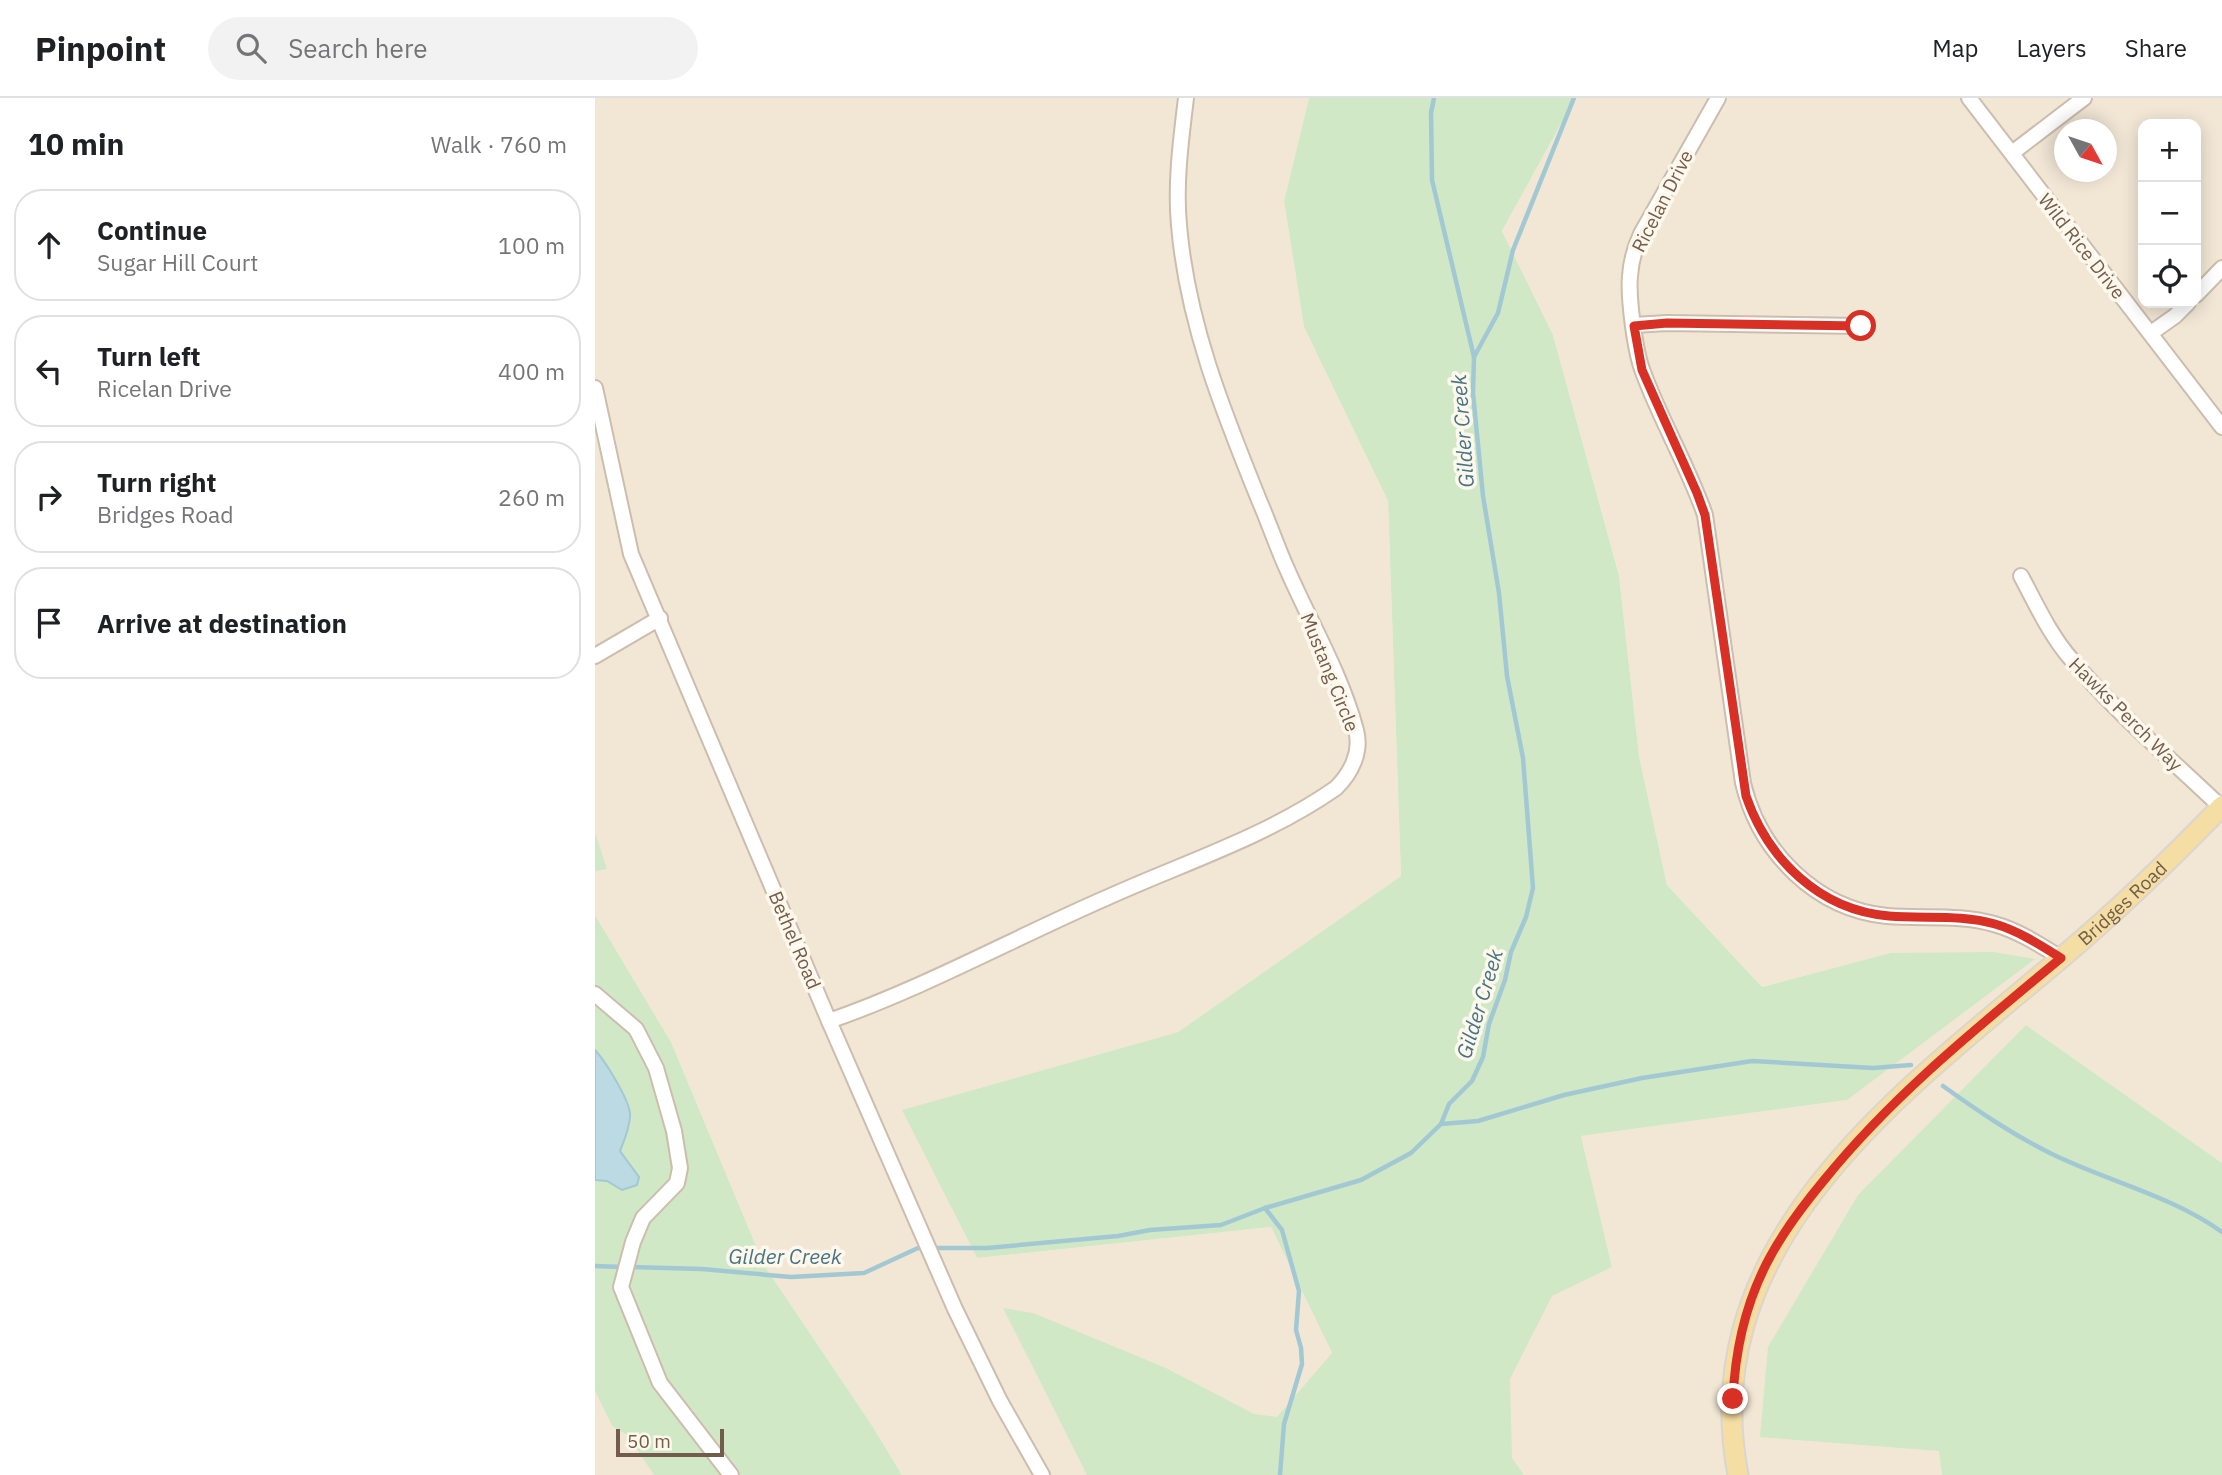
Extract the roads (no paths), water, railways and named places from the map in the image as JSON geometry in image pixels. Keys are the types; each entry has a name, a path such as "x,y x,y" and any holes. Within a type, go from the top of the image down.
{"main road":[{"name":"Bridges Road","path":"1738,1475 1732,1425 1734,1372 1739,1344 1758,1284 1770,1257 1789,1226 1841,1158 1885,1112 1937,1062 2144,885 2221,807"}],"street":[{"name":"Mustang Circle","path":"829,1021 982,957 1105,898 1215,852 1271,825 1336,788 1343,781 1354,760 1357,750 1356,730 1334,671 1286,567 1235,445 1199,338 1186,284 1179,226 1178,192 1186,98"},
{"name":"Ricelan Drive","path":"1717,98 1637,243 1629,278 1642,370 1705,515 1743,783 1751,810 1768,843 1784,863 1801,880 1823,895 1844,905 1879,915 1965,918 1994,923 2027,937 2061,958"},
{"name":"Wild Rice Drive","path":"1969,98 2222,427"},
{"path":"2012,153 2084,98"},
{"path":"2201,290 2222,268"},
{"path":"2151,333 2183,308"},
{"path":"1634,326 1667,323 1861,326"},
{"name":"Bethel Road","path":"595,388 631,554 932,1258 1000,1401 1042,1475"},
{"name":"Hawks Perch Way","path":"2021,576 2041,614 2070,658 2104,695 2221,807"},
{"path":"595,656 660,618"},
{"path":"595,994 636,1028 656,1068 674,1131 680,1168 677,1183 643,1218 632,1242 621,1287 660,1383 731,1475"}],"water":[{"path":"595,1050 616,1080 630,1113 620,1151 639,1177 637,1185 622,1190 607,1181 595,1180"}],"waterway":[{"name":"Gilder Creek","path":"933,1248 987,1248 1221,1225 1265,1208 1361,1180 1411,1153 1441,1124 1449,1104 1472,1081 1483,1057 1489,1024 1505,980 1511,952 1526,917 1533,888 1523,758 1507,676 1499,593 1483,496 1473,393 1474,357 1432,180 1431,113 1434,98"},
{"path":"1474,357 1498,313 1513,250 1574,98"},
{"path":"1441,1124 1478,1121 1564,1095 1642,1078 1752,1061 1873,1068 1911,1065"},
{"path":"1943,1086 2038,1147 2182,1208 2222,1232"},
{"path":"1265,1208 1282,1230 1299,1291 1296,1330 1302,1364 1284,1424 1280,1475"},
{"name":"Gilder Creek","path":"631,1267 702,1269 791,1277 864,1273 918,1248 924,1248"},
{"name":"Gilder Creek","path":"595,1266 622,1267"}]}
